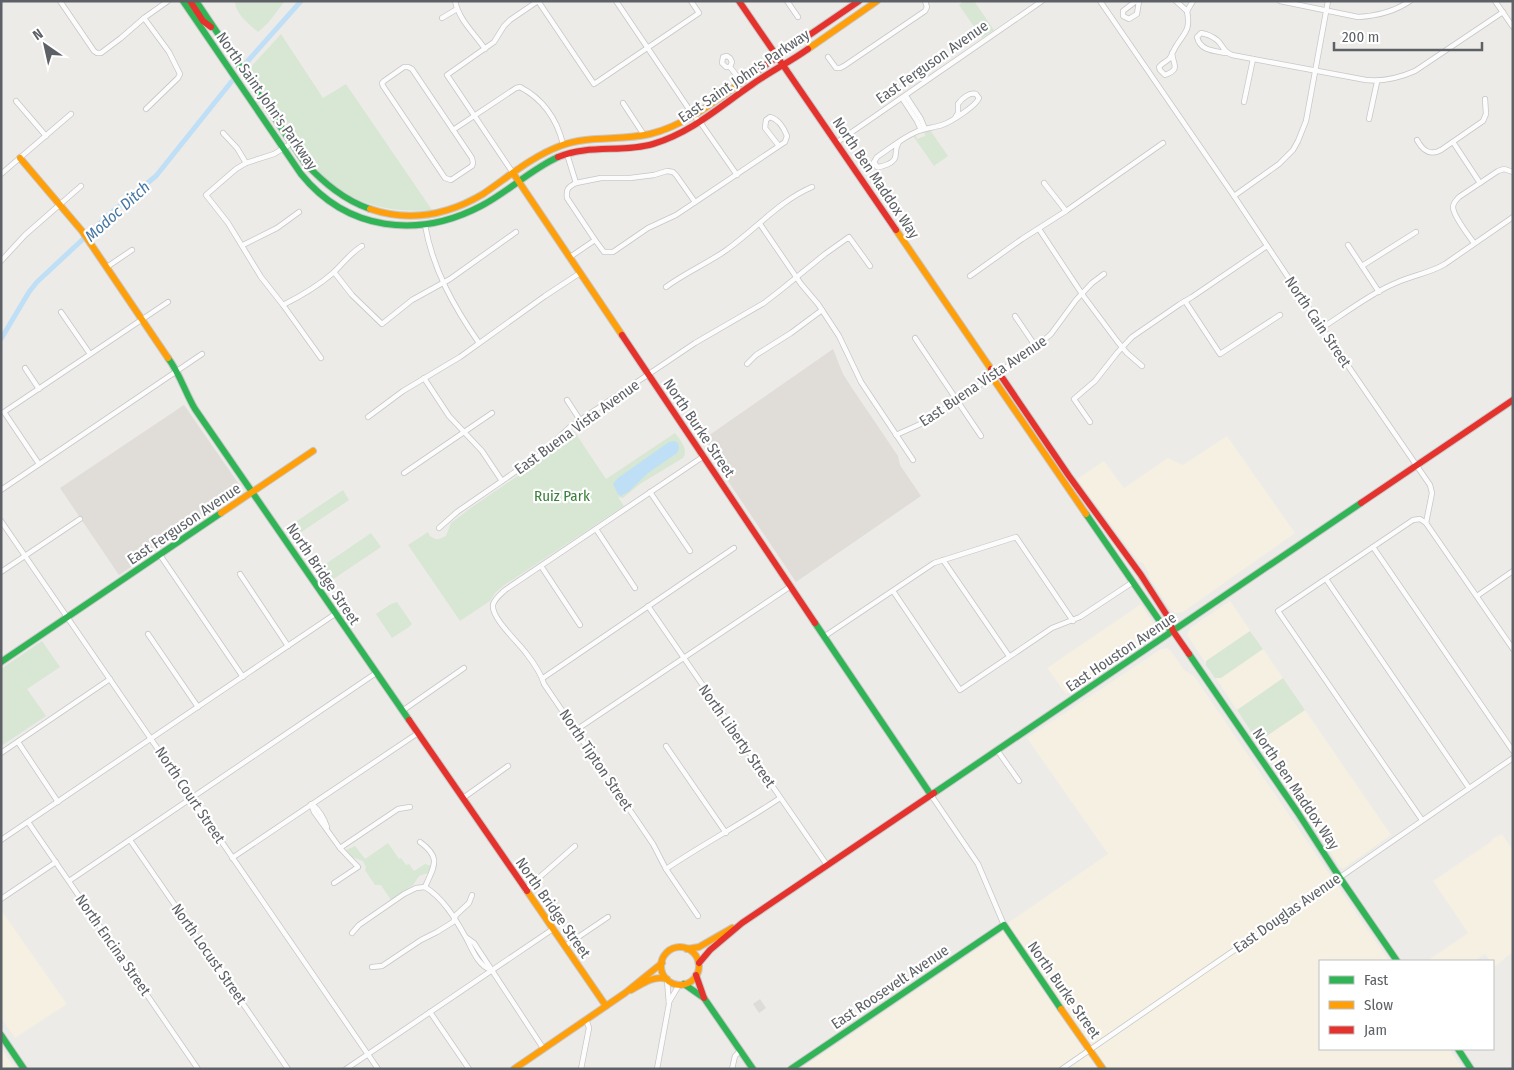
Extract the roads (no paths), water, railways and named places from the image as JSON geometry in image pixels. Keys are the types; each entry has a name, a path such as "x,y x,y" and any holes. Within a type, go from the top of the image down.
{"main road":[{"name":"North Saint John's Parkway","path":"183,1 283,149 312,187 342,209 375,223 408,227 425,226"},
{"path":"190,1 203,21 214,29"},
{"name":"North Saint John's Parkway","path":"196,1 311,170 327,186 342,196 375,212 406,216 424,215"},
{"name":"North Ben Maddox Way","path":"739,1 991,369 992,378 1161,623 1173,631"},
{"name":"East Saint John's Parkway","path":"424,215 457,207 471,200 542,154 563,144 589,138 644,135 669,128 693,115 859,1"},
{"name":"East Saint John's Parkway","path":"425,226 457,218 486,203 547,163 567,154 600,148 640,146 673,137 700,122 877,1"},
{"name":"North Bridge Street","path":"20,158 82,231 177,370 186,394 252,493 606,1006"},
{"name":"North Burke Street","path":"513,173 931,794"},
{"name":"North Ben Maddox Way","path":"991,369 999,373 1141,574 1168,617 1173,631 1396,960"},
{"name":"East Houston Avenue","path":"687,949 699,947 742,923 1513,400"},
{"name":"East Ferguson Avenue","path":"1,662 313,451"},
{"name":"East Houston Avenue","path":"699,964 710,950 742,923"},
{"name":"North Burke Street","path":"1004,925 1103,1069"},
{"name":"East Roosevelt Avenue","path":"791,1069 1004,925"},
{"path":"514,1069 625,993 662,963 668,952 679,948 687,949 695,954 699,964 693,979 681,984"},
{"path":"662,963 663,974 667,979"},
{"path":"696,975 704,998 753,1069"},
{"path":"625,993 662,976 681,984 704,998"},
{"path":"1,1035 24,1069"},
{"path":"1459,1050 1471,1069"}],"street":[{"path":"60,1 97,53 100,53 122,38 144,18 168,1"},
{"path":"455,1 457,9 467,26 485,49 494,42 510,20 538,1 594,84 699,13 691,1"},
{"path":"616,1 693,115 737,174"},
{"path":"787,1 798,17"},
{"path":"828,57 836,68 844,66 925,11 927,7 925,1"},
{"name":"East Ferguson Avenue","path":"836,143 1042,1"},
{"name":"North Cain Street","path":"1100,1 1430,485 1432,490 1426,523"},
{"path":"1176,1 1187,10"},
{"path":"1172,53 1176,66 1175,69 1165,75 1159,67 1168,59 1176,45 1186,33 1188,25 1187,10 1192,1"},
{"path":"1280,1 1326,12 1358,17 1390,12 1410,1"},
{"path":"1234,196 1280,164 1293,150 1300,136 1306,121 1328,1"},
{"path":"1495,1 1513,27"},
{"path":"442,18 457,9"},
{"path":"1226,53 1217,40 1204,33 1197,37 1199,43 1210,51 1376,82 1397,78 1415,71 1503,12"},
{"path":"144,18 162,42 180,74 146,109"},
{"name":"North Burke Street","path":"485,49 446,75 513,173"},
{"path":"1244,102 1253,59"},
{"name":"East Saint John's Parkway","path":"730,66 740,81"},
{"path":"404,67 412,69 453,130 472,158 473,163 472,166 451,180 447,180 382,83 404,67"},
{"path":"1369,119 1376,82"},
{"path":"453,130 520,87 528,91 547,109 560,132 563,144"},
{"path":"899,142 895,148 894,160 880,167 875,165 876,157 909,135 923,129 942,125 955,118 977,103 979,98 976,94 971,93 960,101 955,118"},
{"path":"904,97 923,129"},
{"path":"1417,140 1423,149 1430,153 1439,151 1484,120 1486,114 1485,98"},
{"path":"16,101 46,136"},
{"path":"623,103 644,135"},
{"path":"1,174 71,114"},
{"path":"695,202 676,175 670,172 630,178 601,178 576,183 568,187 566,192 567,198 594,240 604,252 613,252 648,228 676,215 785,142 787,136 784,130 775,118 770,117 766,120 765,128 778,146"},
{"path":"223,133 237,148 246,163"},
{"path":"1453,142 1480,182"},
{"path":"292,143 268,156 246,163 236,169 206,196 221,212 261,276 321,358"},
{"path":"970,276 1066,212 1163,143"},
{"path":"567,154 576,183"},
{"path":"1474,243 1456,216 1453,208 1454,202 1480,182 1502,170 1513,172"},
{"path":"1044,183 1066,212"},
{"path":"1,261 25,235 81,186"},
{"path":"666,287 683,274 705,264 725,251 799,194 812,187"},
{"path":"243,245 277,228 299,212"},
{"path":"1322,328 1398,282 1436,269 1512,219"},
{"path":"760,224 796,278 822,310 839,336 861,382 913,460"},
{"path":"425,226 431,250 444,283 457,310 479,343"},
{"path":"1039,229 1082,294 1122,347 1142,366"},
{"path":"334,272 352,295 382,324 412,300 444,283 516,232"},
{"path":"1362,266 1416,232"},
{"name":"East Buena Vista Avenue","path":"439,528 457,512 536,457 580,420 695,343 764,303 849,237 870,266"},
{"path":"570,257 594,240"},
{"path":"1348,245 1379,292"},
{"path":"283,305 313,288 334,272 353,251 362,246"},
{"path":"1090,422 1074,398 1096,381 1122,347 1143,329 1268,246"},
{"path":"106,267 132,250"},
{"path":"368,416 403,391 479,343 580,273"},
{"name":"East Buena Vista Avenue","path":"896,435 925,422 1036,347 1052,334 1082,294 1104,274"},
{"path":"1185,301 1220,354 1280,315"},
{"path":"39,464 4,412 168,302"},
{"path":"747,364 756,355 791,333 822,310"},
{"path":"61,312 90,354"},
{"path":"1015,316 1036,347"},
{"path":"914,338 981,436"},
{"path":"1,490 202,354"},
{"path":"24,368 39,389"},
{"path":"424,378 449,416 482,451 502,481"},
{"path":"567,400 580,420"},
{"path":"404,473 492,412"},
{"path":"580,625 541,566 704,456"},
{"path":"650,492 690,550"},
{"path":"1,572 80,519"},
{"path":"1422,820 1278,611 1414,520 1420,519 1426,523 1513,648"},
{"name":"North Court Street","path":"1,521 378,1069"},
{"path":"596,529 635,588"},
{"path":"825,636 926,568 944,560 1016,537 1073,621"},
{"path":"1373,547 1513,751"},
{"path":"542,678 734,548"},
{"path":"160,555 243,677"},
{"path":"944,560 1009,656"},
{"name":"North Tipton Street","path":"541,566 500,595 493,605 494,613 526,652 544,684 653,844 666,869 698,916"},
{"path":"1477,596 1513,571"},
{"path":"240,574 288,646"},
{"path":"1326,579 1469,788"},
{"path":"893,590 960,690 1052,628 1080,618 1133,582"},
{"path":"576,730 791,586"},
{"name":"North Liberty Street","path":"648,606 827,866"},
{"path":"1,840 335,614"},
{"path":"148,634 198,708"},
{"path":"402,711 464,668"},
{"path":"69,881 376,673"},
{"path":"1,753 110,679"},
{"path":"232,858 418,733"},
{"path":"18,742 58,802"},
{"path":"666,746 726,833"},
{"path":"997,750 1019,781"},
{"name":"East Douglas Avenue","path":"1062,1069 1513,758"},
{"path":"463,798 508,766"},
{"path":"931,794 978,864 1004,925"},
{"path":"666,869 698,847 726,833 780,798"},
{"path":"311,804 325,819 328,831 340,848 358,867 334,883"},
{"path":"340,848 398,809 410,807"},
{"name":"North Encina Street","path":"28,822 198,1069"},
{"name":"North Locust Street","path":"130,840 288,1069"},
{"path":"420,842 430,849 434,856 434,864 425,887"},
{"path":"525,890 575,846"},
{"path":"1,899 56,862"},
{"path":"352,933 359,925 404,894 416,888 425,887 434,892 441,899 467,938 469,946 484,968 491,970 544,1048"},
{"path":"372,967 382,966 452,922 456,915 469,903 472,895"},
{"path":"565,946 608,917"},
{"path":"346,1069 553,929"},
{"path":"656,1069 668,1004 667,979"},
{"path":"668,1004 681,984"},
{"path":"430,1012 469,1069"},
{"path":"581,1069 589,1028 586,1019"},
{"path":"732,1069 735,1056 740,1051"}],"water":[{"path":"674,441 678,443 677,453 648,473 628,492 621,496 618,494 613,484 618,478 669,442"}],"waterway":[{"name":"Modoc Ditch","path":"246,63 301,1"},
{"name":"Modoc Ditch","path":"1,339 37,282 111,213 156,176 232,81"}],"park label":[{"name":"Ruiz Park","path":"562,496"}]}
